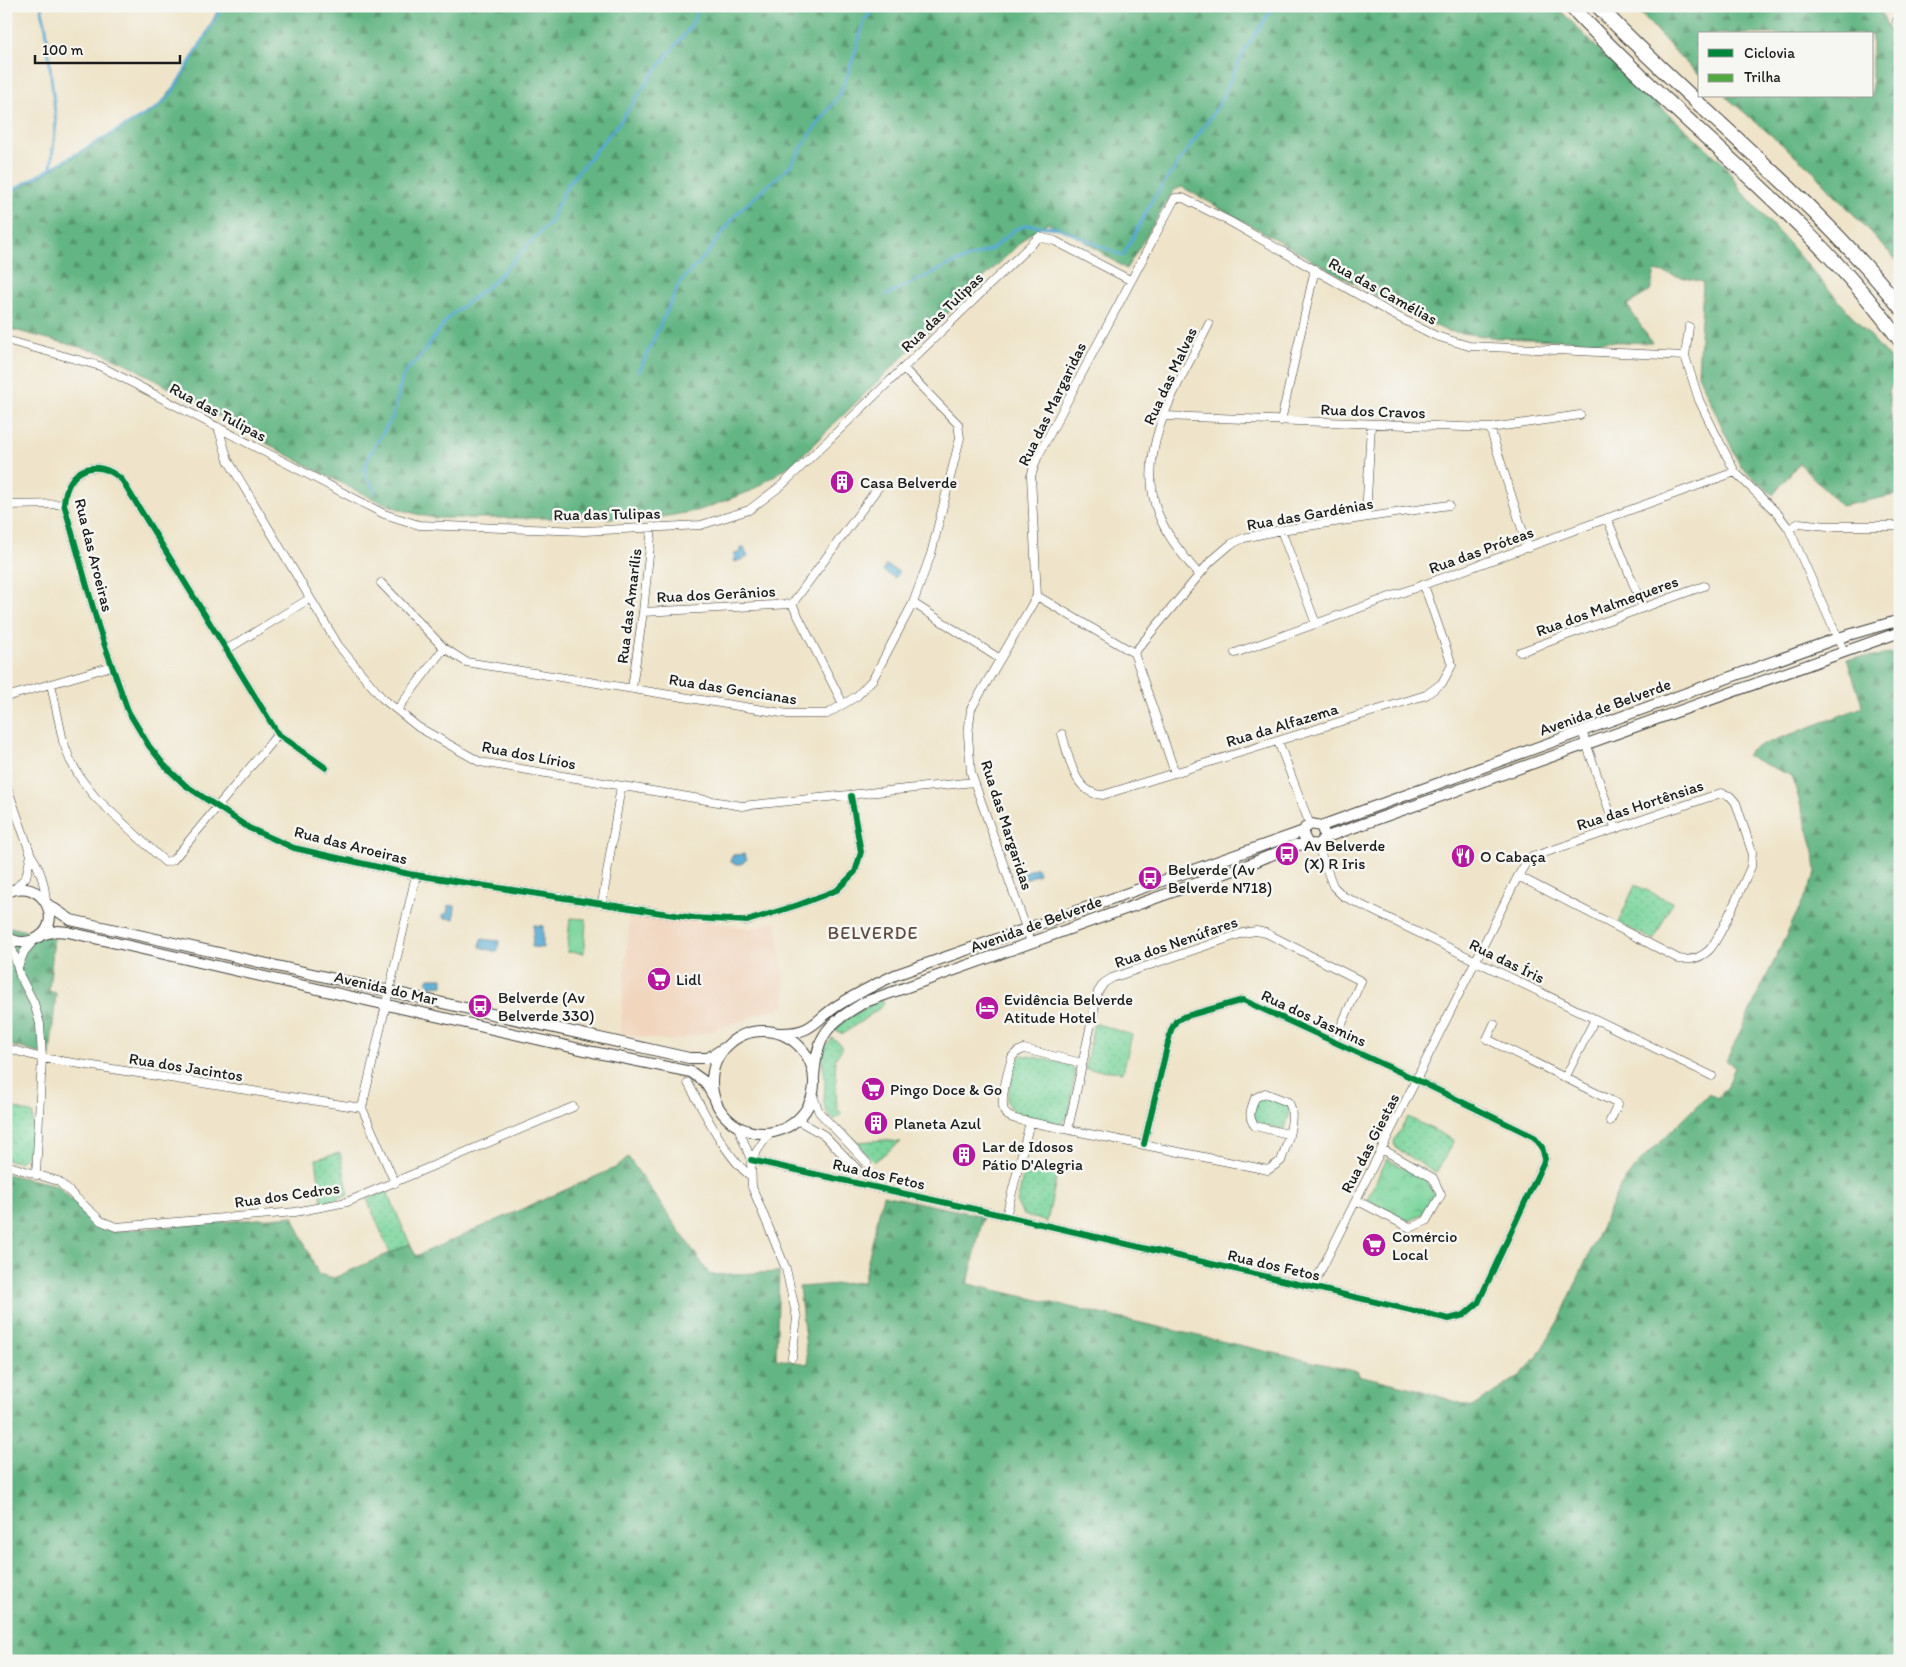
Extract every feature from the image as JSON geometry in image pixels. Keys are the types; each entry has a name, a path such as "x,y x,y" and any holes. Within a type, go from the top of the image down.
{"highway":[{"path":"1571,6 1612,50 1774,201 1868,300 1900,340"},
{"path":"1598,6 1647,58 1736,137 1814,213 1855,254 1900,307"}],"main road":[{"name":"Avenida de Belverde","path":"1321,826 1838,638 1900,620"},
{"name":"Avenida de Belverde","path":"814,1077 816,1051 827,1030 843,1015 865,1002 888,992 1245,866 1295,845 1317,842 1586,743 1900,632"},
{"path":"1321,826 1317,842 1304,838 1306,828 1321,826"},
{"name":"Avenida de Belverde","path":"780,1033 797,1034 814,1025 835,1006 862,990 896,975 1306,828"},
{"name":"Avenida do Mar","path":"10,892 33,891 70,919 689,1058 708,1058 724,1048"},
{"path":"38,937 50,917 47,903"},
{"name":"Avenida do Mar","path":"6,938 23,942 58,931 68,932 593,1052 690,1072 705,1082 713,1096"},
{"path":"770,1031 780,1033 793,1040 803,1050 811,1063 814,1077 813,1096 807,1109 797,1120 784,1129 769,1133 753,1132 738,1127 727,1119 713,1096 712,1071 724,1048 740,1036 749,1032 770,1031"}],"street":[{"name":"Rua das Camélias","path":"1175,198 1183,198 1229,221 1436,336 1469,346 1685,356"},
{"name":"Rua das Margaridas","path":"1030,942 1027,928 971,773 968,735 971,708 1037,596 1031,476 1037,458 1175,198"},
{"name":"Rua das Tulipas","path":"6,340 100,366 384,514 419,525 584,531 701,525 749,510 782,485 1039,237 1055,240 1130,280"},
{"path":"1281,421 1315,269"},
{"name":"Rua das Malvas","path":"1199,575 1171,539 1155,504 1152,477 1153,449 1164,416 1209,324"},
{"path":"1689,327 1685,356 1699,400 1736,472 1778,514 1789,528 1844,652"},
{"name":"Rua das Gencianas","path":"381,583 444,648 466,662 788,714 827,714 857,696 873,679 914,602 931,554 960,438 958,424 903,368"},
{"name":"Rua dos Cravos","path":"1164,416 1490,428 1580,415"},
{"path":"1366,517 1371,425"},
{"name":"Rua dos Lírios","path":"218,427 228,460 338,645 382,698 396,710 418,727 480,762 742,806 974,782"},
{"path":"1490,428 1528,548"},
{"name":"Rua das Aroeiras","path":"326,768 278,734 122,480 103,468 86,469 77,474 67,485 64,504 99,628 128,710 156,756 185,785 249,828 294,848 416,875 694,918 747,921 837,890 855,872 861,852 851,796"},
{"name":"Rua das Próteas","path":"1235,653 1736,472"},
{"name":"Rua dos Gerânios","path":"644,612 792,604 880,485"},
{"path":"6,505 64,504"},
{"name":"Rua das Gardénias","path":"1134,653 1210,562 1231,544 1244,538 1281,530 1449,505"},
{"path":"1607,518 1643,608"},
{"path":"1789,528 1800,523 1827,526 1900,526"},
{"name":"Rua das Amarílis","path":"632,688 644,612 652,527"},
{"path":"1281,530 1316,624"},
{"name":"Rua da Alfazema","path":"1062,734 1078,780 1082,786 1092,794 1103,795 1426,695 1442,683 1452,665 1424,586"},
{"name":"Rua dos Malmequeres","path":"1520,652 1704,586"},
{"path":"1037,596 1134,653 1175,774"},
{"path":"226,650 310,598"},
{"path":"914,602 1000,659"},
{"path":"792,604 843,704"},
{"path":"396,710 444,648"},
{"path":"6,697 112,666"},
{"path":"51,684 63,741 70,760 81,779 95,797 162,860 169,862 173,860 218,808 278,734"},
{"path":"1582,731 1615,827"},
{"path":"1278,741 1306,828"},
{"path":"6,784 31,855 36,862 44,886 47,903"},
{"path":"602,904 621,786"},
{"name":"Rua das Hortênsias","path":"1717,793 1726,794 1733,799 1753,860 1709,950 1695,958 1679,959 1518,876 1532,855 1717,793"},
{"name":"Rua das Íris","path":"1317,842 1328,876 1338,892 1712,1076"},
{"path":"10,892 26,877 31,855"},
{"path":"395,1183 362,1108 391,992 416,875"},
{"name":"Rua das Giestas","path":"1312,1288 1518,876"},
{"name":"Rua dos Nenúfares","path":"1068,1129 1098,992 1104,983 1243,933 1256,931 1266,933 1361,981 1334,1042"},
{"path":"18,967 24,952 38,937"},
{"path":"6,938 14,951 20,976 38,1015 41,1033 42,1058 36,1175"},
{"name":"Rua dos Jasmins","path":"1144,1144 1171,1030 1176,1021 1183,1017 1243,1000 1417,1080"},
{"path":"1565,1078 1595,1019"},
{"path":"1494,1024 1487,1039 1618,1104 1610,1121"},
{"name":"Rua dos Jacintos","path":"6,1048 42,1058 362,1108"},
{"path":"1082,1063 1024,1049 1014,1054 1002,1108 1008,1116 1030,1122 1268,1170 1281,1161 1288,1134 1293,1113 1290,1104 1265,1093 1256,1096 1250,1114 1252,1122 1256,1126 1288,1134"},
{"name":"Rua dos Fetos","path":"752,1160 1006,1216 1444,1319 1464,1315 1478,1303 1544,1164 1544,1151 1534,1137 1417,1080"},
{"path":"688,1083 708,1120 742,1170 751,1176"},
{"name":"Rua dos Fetos","path":"813,1096 819,1112 867,1163"},
{"name":"Rua dos Cedros","path":"6,1165 58,1181 101,1221 116,1227 295,1212 347,1202 573,1107"},
{"name":"Rua dos Fetos","path":"797,1120 824,1134 859,1171"},
{"path":"1006,1216 1030,1122"},
{"path":"738,1127 752,1160 752,1187 786,1269 798,1318 792,1357"},
{"path":"752,1160 769,1133"},
{"path":"1356,1200 1410,1228 1426,1221 1441,1195 1432,1177 1382,1149"}],"shaded area":[{"path":"6,839 12,854 6,873"},
{"path":"630,911 750,928 777,921 786,1005 705,1033 671,1041 620,1034"}],"green space":[{"path":"220,6 1556,6 1609,60 1724,164 1741,190 1900,370 1900,380 1888,390 1900,494 1841,506 1799,463 1773,495 1740,466 1698,374 1703,282 1655,271 1650,291 1627,305 1652,343 1499,338 1447,331 1404,311 1182,187 1174,190 1126,269 1071,232 1047,223 1028,235 795,462 751,491 700,510 658,518 435,518 402,510 372,498 312,468 127,364 103,353 6,328 6,188 17,190 155,110 183,77"},
{"path":"1634,6 1879,6 1900,58 1900,264 1810,168 1727,98 1874,98 1874,32 1698,32 1698,73 1684,61"},
{"path":"1900,653 1900,1661 6,1661 6,1174 57,1185 98,1225 115,1231 293,1216 318,1274 334,1278 410,1244 416,1256 615,1168 628,1157 710,1275 779,1272 776,1359 808,1364 799,1287 863,1282 883,1195 983,1216 968,1284 1358,1372 1358,1375 1413,1388 1472,1407 1521,1375 1537,1357 1560,1318 1619,1188 1636,1166 1709,1093 1718,1098 1728,1086 1735,1066 1726,1061 1816,873 1814,851 1792,776 1747,756 1749,750 1863,707 1847,659"},
{"path":"1635,885 1672,902 1654,940 1618,923"},
{"path":"570,918 586,919 584,953 567,952"},
{"path":"6,926 54,938 49,991 56,993 50,1056 6,1044"},
{"path":"882,999 884,1002 880,1008 843,1034 835,1030 847,1018"},
{"path":"1094,1023 1132,1035 1123,1072 1085,1069"},
{"path":"832,1038 839,1043 842,1049 835,1059 837,1109 842,1113 835,1120 826,1112 824,1101 825,1077 822,1064 824,1048"},
{"path":"1024,1055 1071,1065 1075,1070 1069,1115 1062,1124 1014,1113 1007,1101 1013,1068 1019,1058"},
{"path":"1265,1096 1288,1105 1290,1112 1285,1129 1257,1124 1255,1121 1253,1113 1256,1101"},
{"path":"6,1105 33,1114 30,1153 19,1162 6,1160"},
{"path":"1408,1117 1454,1140 1436,1173 1395,1148 1394,1141"},
{"path":"840,1127 858,1142 883,1140 900,1142 874,1162"},
{"path":"340,1153 349,1195 322,1203 316,1159"},
{"path":"1387,1159 1426,1180 1434,1195 1422,1215 1409,1221 1367,1199"},
{"path":"1025,1168 1057,1175 1047,1222 1023,1215 1017,1203"},
{"path":"387,1191 410,1244 390,1253 367,1199"}],"water":[{"path":"741,548 744,548 748,557 735,562 734,554 741,552"},
{"path":"886,565 899,572 895,578 883,571"},
{"path":"744,854 747,859 742,864 734,864 730,861 733,855"},
{"path":"1037,867 1039,874 1025,879 1022,873"},
{"path":"448,905 455,906 454,919 443,918 443,914 447,914"},
{"path":"534,925 543,926 543,948 532,947"},
{"path":"481,939 499,941 498,950 496,952 480,947"},
{"path":"429,978 443,978 443,985 429,986 427,982"}],"waterway":[{"path":"41,6 46,28 56,123 51,168"},
{"path":"6,194 157,108 171,94 223,6"},
{"path":"375,491 364,471 370,454 393,416 406,370 416,362 449,317 493,282 549,223 568,184 622,119 652,75 691,26 700,6"},
{"path":"639,371 680,282 707,254 736,214 790,166 838,97 849,72 865,19 878,6"},
{"path":"886,295 947,266 992,249 1015,229 1028,225 1059,228 1123,256 1153,199 1219,105 1244,51 1274,6"}],"marked path":[{"path":"859,1171 873,1185"}],"cycle path":[{"path":"326,768 278,734 122,480 112,473 93,468 84,470 76,475 70,482 64,504 99,629 128,711 149,746 165,766 185,785 249,828 294,848 409,874 694,918 747,921 837,890 855,872 861,852 851,796"},
{"path":"751,1160 1006,1216 1449,1319 1464,1315 1478,1303 1545,1159 1542,1147 1534,1137 1417,1080 1243,1000 1183,1017 1176,1021 1171,1030 1144,1144"}],"place":[{"name":"Casa Belverde","path":"842,482"},
{"name":"Av Belverde (X) R Iris","path":"1287,854"},
{"name":"O Cabaça","path":"1463,856"},
{"name":"Belverde (Av Belverde N718)","path":"1150,878"},
{"name":"Lidl","path":"659,979"},
{"name":"Belverde (Av Belverde 330)","path":"480,1006"},
{"name":"Evidência Belverde Atitude Hotel","path":"987,1008"},
{"name":"Pingo Doce & Go","path":"873,1089"},
{"name":"Planeta Azul","path":"876,1123"},
{"name":"Lar de Idosos Pátio D'Alegria","path":"964,1155"},
{"name":"Comércio Local","path":"1374,1245"}],"district":[{"name":"BELVERDE","path":"873,933"}]}
